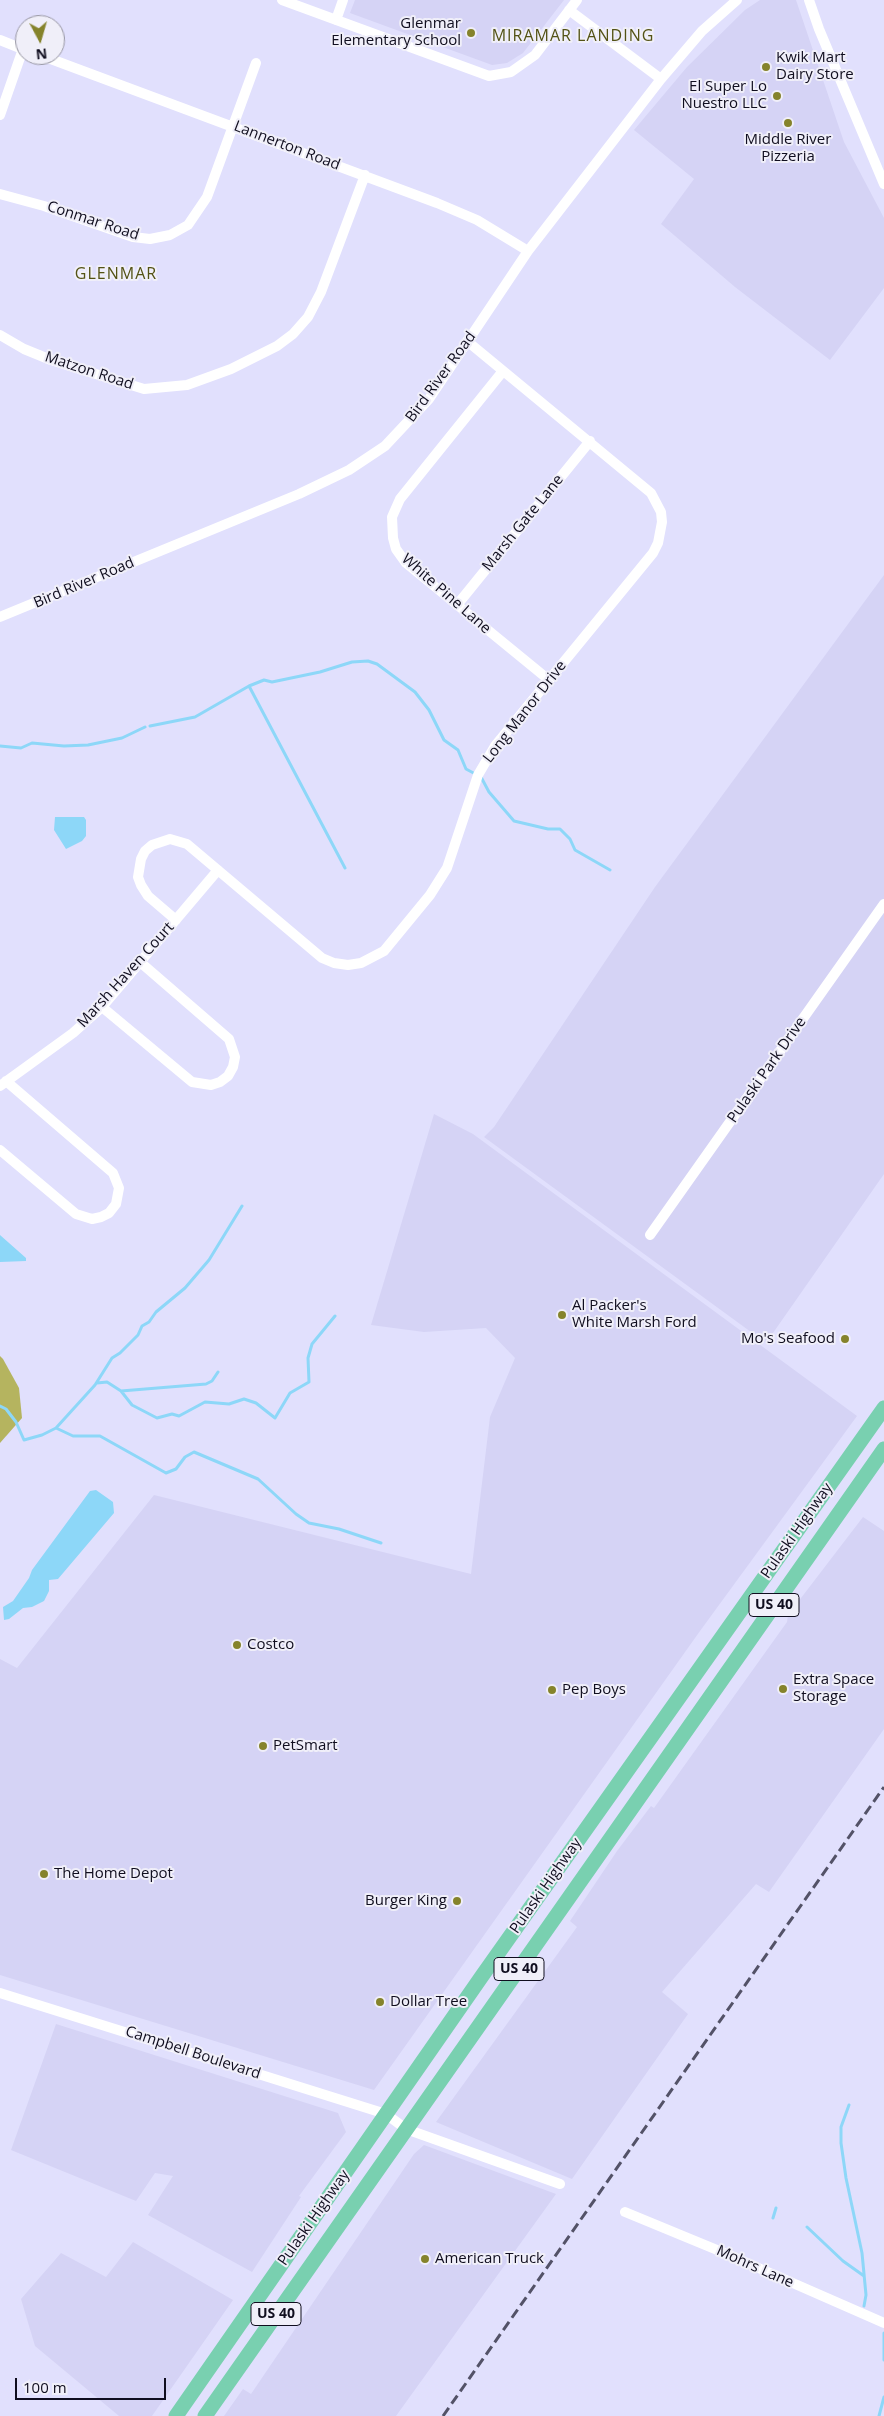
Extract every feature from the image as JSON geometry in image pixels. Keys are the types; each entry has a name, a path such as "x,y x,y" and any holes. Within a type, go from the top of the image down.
{"highway":[{"name":"Pulaski Highway","path":"176,2416 386,2114 884,1408"},
{"name":"Pulaski Highway","path":"205,2416 884,1448"}],"street":[{"path":"282,0 489,76 511,72 535,55 578,0"},
{"path":"336,20 343,0"},
{"name":"Bird River Road","path":"0,617 299,494 370,457 398,433 428,399 528,251 661,79 702,31 737,0"},
{"path":"809,0 822,38 884,184"},
{"path":"569,10 661,79"},
{"path":"0,40 15,46"},
{"name":"Conmar Road","path":"0,194 44,206 133,237 161,238 188,225 201,208 256,63"},
{"name":"Lannerton Road","path":"65,64 365,175 477,220 528,251"},
{"path":"0,115 18,65"},
{"name":"Matzon Road","path":"0,335 24,349 51,360 144,389 187,386 240,366 278,346 293,334 308,316 321,292 365,175"},
{"name":"Long Manor Drive","path":"176,920 148,896 141,885 138,867 146,851 161,841 179,840 187,844 319,957 334,963 348,965 362,963 384,951 438,883 454,853 474,786 484,764 496,746 653,553 661,533 660,512 651,493 468,342"},
{"name":"White Pine Lane","path":"504,371 400,499 392,517 392,538 401,558 549,680"},
{"name":"Marsh Gate Lane","path":"457,605 590,441"},
{"name":"Marsh Haven Court","path":"3,1084 73,1033 102,1007 218,870"},
{"name":"Pulaski Park Drive","path":"650,1235 884,904"},
{"path":"102,1007 192,1082 211,1085 220,1082 228,1076 233,1067 235,1057 229,1039 140,962"},
{"path":"0,1150 76,1214 92,1219 101,1217 109,1213 116,1204 119,1188 114,1173 3,1084"},
{"name":"Campbell Boulevard","path":"0,1993 386,2114"},
{"path":"386,2114 406,2129 484,2155 560,2184"},
{"name":"Mohrs Lane","path":"625,2212 722,2252 884,2324"}],"shaded area":[{"name":"Glenmar Elementary School","path":"355,0 564,0 523,53 507,63 492,65 350,13"},
{"path":"760,0 796,0 844,142 884,218 884,288 830,360 735,287 661,224 694,179 634,130 687,67 745,10"},
{"path":"884,575 884,1174 766,1343 484,1137 494,1127 655,887"},
{"path":"55,817 84,817 86,820 86,836 82,841 66,849 54,830"},
{"path":"434,1114 473,1134 857,1416 700,1631 374,2090 0,1975 0,1659 17,1668 154,1495 471,1574 490,1417 515,1358 486,1328 424,1332 371,1325"},
{"path":"0,1235 26,1258 26,1261 0,1262"},
{"path":"0,1356 19,1388 22,1418 0,1443"},
{"path":"96,1490 113,1502 114,1513 58,1579 49,1580 49,1591 44,1601 32,1607 23,1608 9,1619 4,1620 3,1607 13,1601 29,1578 32,1570 90,1491"},
{"path":"863,1517 884,1531 884,1729 769,1892 756,1884 662,1992 688,2014 572,2179 436,2122 577,1927 570,1921 617,1851 651,1806 654,1808 787,1622 788,1615"},
{"path":"56,2024 338,2113 346,2132 299,2196 301,2197 252,2272 148,2215 173,2176 155,2173 136,2201 11,2150"},
{"path":"424,2145 556,2194 396,2416 224,2416 243,2389 251,2394 414,2154"},
{"path":"133,2242 233,2300 152,2416 119,2416 35,2346 21,2299 61,2253 106,2277"}],"waterway":[{"path":"150,726 195,717 249,686 264,680 272,682 320,672 352,662 368,661 377,664 415,692 429,710 444,740 458,750 466,769 481,777 489,792 514,821 548,829 560,829 570,839 575,850 610,870"},
{"path":"249,686 345,868"},
{"path":"0,746 21,748 32,743 64,746 88,745 122,738 145,727"},
{"path":"0,1406 6,1409 16,1422 24,1440 42,1435 56,1428 95,1385 112,1358 120,1353 138,1335 142,1326 149,1322 156,1312 185,1288 209,1260 242,1206"},
{"path":"97,1383 107,1382 121,1391 132,1405 157,1418 172,1414 179,1416 205,1402 229,1404 244,1399 256,1403 275,1418 290,1393 309,1382 308,1358 312,1344 335,1316"},
{"path":"121,1391 206,1384 212,1381 218,1372"},
{"path":"56,1428 73,1436 100,1436 166,1473 176,1469 185,1457 194,1452 258,1479 296,1514 309,1523 339,1529 381,1543"},
{"path":"849,2105 841,2127 841,2143 846,2178 862,2253 866,2295 864,2306"},
{"path":"773,2218 776,2208"},
{"path":"807,2227 843,2261 864,2276"},
{"path":"884,2333 884,2360"},
{"path":"879,2416 884,2397"}],"railway":[{"path":"443,2416 884,1787"}],"place":[{"name":"Glenmar Elementary School","path":"471,33"},
{"name":"Kwik Mart Dairy Store","path":"766,67"},
{"name":"El Super Lo Nuestro LLC","path":"777,96"},
{"name":"Middle River Pizzeria","path":"788,123"},
{"name":"Al Packer's White Marsh Ford","path":"562,1315"},
{"name":"Mo's Seafood","path":"845,1339"},
{"name":"Costco","path":"237,1645"},
{"name":"Extra Space Storage","path":"783,1689"},
{"name":"Pep Boys","path":"552,1690"},
{"name":"PetSmart","path":"263,1746"},
{"name":"The Home Depot","path":"44,1874"},
{"name":"Burger King","path":"457,1901"},
{"name":"Dollar Tree","path":"380,2002"},
{"name":"American Truck","path":"425,2259"}],"district":[{"name":"MIRAMAR LANDING","path":"573,36"},
{"name":"GLENMAR","path":"116,274"}]}
